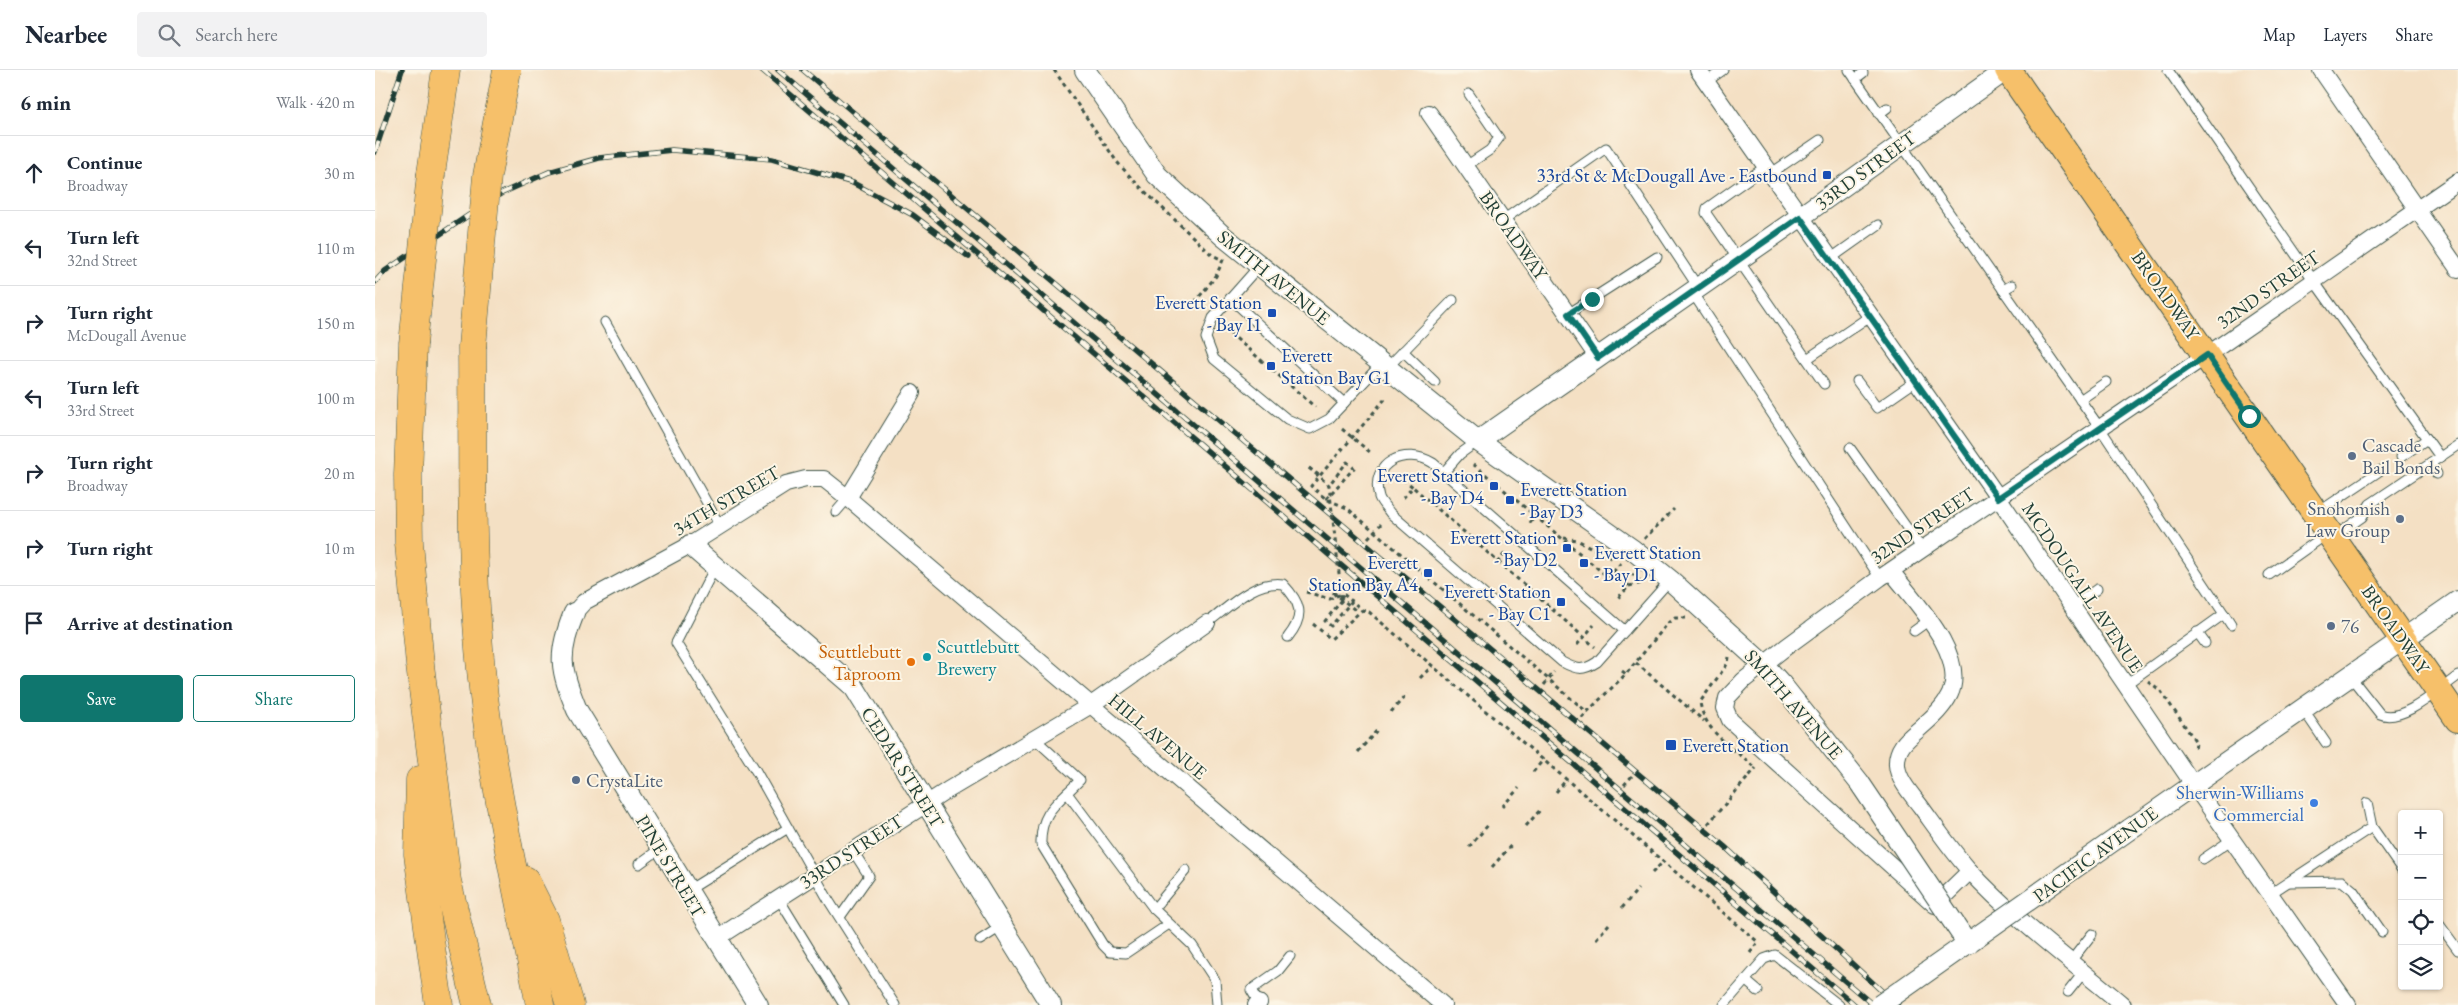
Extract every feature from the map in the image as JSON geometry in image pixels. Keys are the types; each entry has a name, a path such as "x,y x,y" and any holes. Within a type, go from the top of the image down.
{"highway":[{"path":"446,70 431,174 413,344 409,543 427,729 447,881 477,1005"},
{"path":"507,70 487,176 472,347 477,634 489,738 507,846 539,1005"},
{"path":"427,729 419,787 418,854 439,1005"},
{"path":"507,846 545,920 570,1005"}],"main road":[{"name":"BROADWAY","path":"2007,70 2207,355 2402,639 2448,683 2456,712"}],"street":[{"name":"SMITH AVENUE","path":"1085,70 1157,175 1223,236 1478,441 1627,546 1671,580 1763,664 1859,782 1968,944"},
{"name":"33RD STREET","path":"1478,441 2007,70"},
{"path":"2321,70 2458,268"},
{"name":"MCDOUGALL AVENUE","path":"1702,76 1998,498 2072,607 2131,682 2193,784 2348,1005"},
{"name":"BROADWAY","path":"1429,113 1598,358"},
{"name":"32ND STREET","path":"1970,871 1935,905 1730,720 1725,708 1727,698 1763,664 1885,574 2207,355 2458,181"},
{"path":"848,498 911,393"},
{"name":"34TH STREET","path":"574,613 584,602 690,545 786,484 806,479 824,480 848,498"},
{"name":"HILL AVENUE","path":"848,498 1441,1004"},
{"name":"CEDAR STREET","path":"690,545 854,687 1051,1005"},
{"path":"1885,574 1928,620 1941,638 1947,666 1955,680 1950,695 1938,712 1903,743 1898,755 1897,766 1902,781 1948,845 1970,871 2001,901 2123,1005"},
{"name":"PACIFIC AVENUE","path":"1880,1005 2193,784 2458,601"},
{"name":"PINE STREET","path":"574,613 565,634 560,664 567,688 577,710 758,1005"},
{"name":"33RD STREET","path":"716,939 814,874 926,804 1091,705 1207,623"}],"lane":[{"path":"1702,76 1723,70"},
{"path":"1849,70 2003,290 2037,332 2080,400 2231,626"},
{"path":"2168,70 2248,180 2314,281 2440,457"},
{"path":"1855,79 1863,73"},
{"path":"1466,166 1490,150 1499,138 1469,94"},
{"path":"1879,114 1887,108"},
{"path":"1820,140 1707,208 1706,213 1709,220 1824,384"},
{"path":"1503,220 1606,148 1695,290 1885,574"},
{"path":"1830,259 1878,225"},
{"path":"1568,314 1657,257"},
{"path":"1259,266 1213,318 1206,338 1214,359 1287,419 1310,429 1329,419 1344,402 1403,351 1453,300"},
{"path":"2003,290 2011,285"},
{"path":"1230,298 1344,402"},
{"path":"1807,359 1870,316"},
{"path":"605,322 720,526"},
{"path":"1403,351 1435,382"},
{"path":"1857,381 1877,408 1916,381"},
{"path":"2080,400 2106,382"},
{"path":"2401,457 2427,439"},
{"path":"1444,472 1461,454 1478,441"},
{"path":"2326,528 2362,517 2370,504 2458,445"},
{"path":"1850,448 1922,549"},
{"path":"1625,631 1444,472 1423,456 1409,454 1395,458 1386,466 1379,477 1378,490 1380,500 1397,518 1563,662 1575,669 1586,669 1597,662 1625,631 1671,580"},
{"path":"2431,463 2437,474"},
{"path":"2269,575 2326,528 2381,470"},
{"path":"836,512 848,498"},
{"path":"715,566 676,643 756,771 814,874 895,1005"},
{"path":"1207,623 1257,587 1271,582 1283,584 1296,598 1300,611 1293,631 1288,637"},
{"path":"2072,607 2097,589"},
{"path":"2131,682 2224,614"},
{"path":"1914,631 1928,620"},
{"path":"2197,632 2205,643"},
{"path":"2349,675 2379,714 2387,717 2407,712 2448,683"},
{"path":"2302,708 2326,743"},
{"path":"1034,738 1080,780 1045,817 1041,829 1041,844 1103,945 1110,952 1126,953 1169,924"},
{"path":"1067,793 1154,909 1192,945 1215,980 1217,1005"},
{"path":"2367,803 2372,827 2398,864"},
{"path":"2270,894 2372,827"},
{"path":"687,892 788,828"},
{"path":"2203,859 2231,840"},
{"path":"639,864 661,848"},
{"path":"840,917 869,876 853,851"},
{"path":"1154,909 1186,870"},
{"path":"2289,882 2342,881 2353,890 2382,932"},
{"path":"779,898 844,1005"},
{"path":"980,940 1002,926"},
{"path":"2443,929 2458,950"},
{"path":"2071,961 2092,934"},
{"path":"1724,1005 1763,959 1775,954 1839,1005"},
{"path":"1257,1004 1251,990 1278,971 1290,956"},
{"path":"2068,992 2084,972"},
{"path":"1745,980 1758,991"}],"path":[{"path":"1195,302 1199,306"},
{"path":"1225,328 1315,407"},
{"path":"1385,399 1311,486 1326,499 1347,508 1373,533 1587,712"},
{"path":"1342,429 1371,454"},
{"path":"1326,499 1353,468 1347,462 1329,485 1342,600 1325,621 1331,626 1352,601"},
{"path":"1473,464 1608,577 1622,562"},
{"path":"1321,476 1309,468 1329,485"},
{"path":"1403,478 1497,563 1595,647"},
{"path":"1403,498 1413,487"},
{"path":"1644,540 1674,509"},
{"path":"1530,523 1536,515"},
{"path":"1368,538 1381,524"},
{"path":"1563,538 1577,540 1622,562 1642,583 1629,586 1618,598"},
{"path":"1497,563 1506,552"},
{"path":"1613,572 1629,586"},
{"path":"1306,592 1330,599 1343,594 1362,610 1369,612 1758,942 1750,952"},
{"path":"1337,596 1333,592 1355,610"},
{"path":"1313,624 1331,639 1362,610"},
{"path":"1582,718 1636,663 1669,622 1680,617 1690,619"},
{"path":"1577,645 1594,625"},
{"path":"1705,722 1700,702 1728,663 1727,654"},
{"path":"1636,663 1756,768"},
{"path":"1421,678 1432,666"},
{"path":"1622,671 1626,674"},
{"path":"1544,685 1554,672"},
{"path":"2131,682 2149,681 2160,690 2196,742 2195,750"},
{"path":"1391,712 1407,694"},
{"path":"1358,752 1378,728"},
{"path":"1708,824 1767,754"},
{"path":"1533,772 1544,759"},
{"path":"1624,784 1640,767"},
{"path":"1556,792 1567,779"},
{"path":"1502,807 1519,788"},
{"path":"1526,826 1541,810"},
{"path":"1469,847 1489,824"},
{"path":"1492,867 1513,842"},
{"path":"1652,873 1664,861"},
{"path":"1622,908 1638,889"},
{"path":"1596,939 1609,924"}],"railway":[{"path":"375,152 402,70"},
{"path":"762,70 1855,1005"},
{"path":"778,70 1873,1005"},
{"path":"803,70 1724,846 1897,1005"},
{"path":"375,282 385,271 502,193 549,172 599,158 672,150 772,159 853,183 913,215 969,257"}],"place":[{"name":"33rd St & McDougall Ave - Eastbound","path":"1827,175"},
{"name":"Everett Station - Bay I1","path":"1272,313"},
{"name":"Everett Station Bay G1","path":"1271,366"},
{"name":"Cascade Bail Bonds","path":"2352,456"},
{"name":"Everett Station - Bay D4","path":"1494,486"},
{"name":"Everett Station - Bay D3","path":"1510,500"},
{"name":"Snohomish Law Group","path":"2400,519"},
{"name":"Everett Station - Bay D2","path":"1567,548"},
{"name":"Everett Station - Bay D1","path":"1584,563"},
{"name":"Everett Station Bay A4","path":"1428,573"},
{"name":"Everett Station - Bay C1","path":"1561,602"},
{"name":"76","path":"2331,626"},
{"name":"Scuttlebutt Brewery","path":"927,657"},
{"name":"Scuttlebutt Taproom","path":"911,662"},
{"name":"Everett Station","path":"1671,745"},
{"name":"CrystaLite","path":"576,780"},
{"name":"Sherwin-Williams Commercial","path":"2314,803"}],"route":[{"path":"1592,299 1568,314 1598,358 1800,217 1998,498 2207,355 2249,416"}]}
